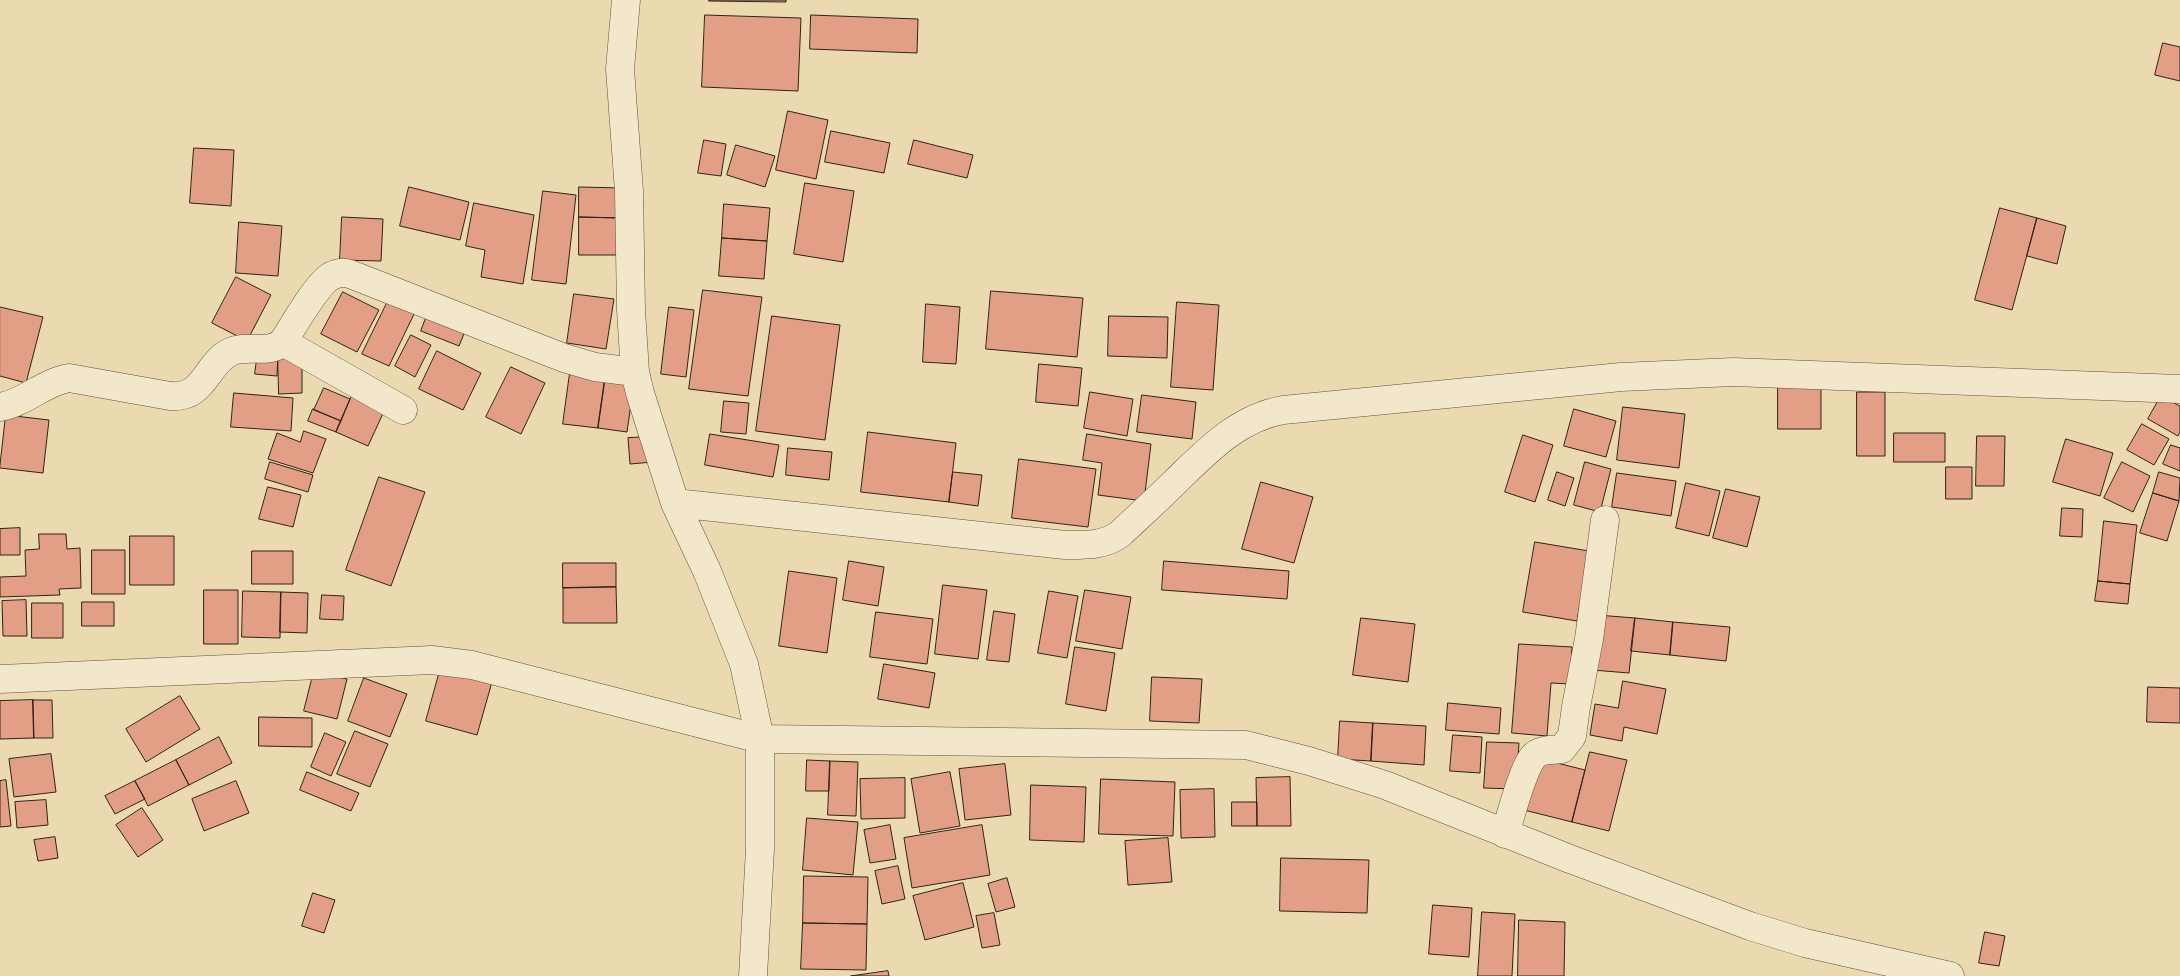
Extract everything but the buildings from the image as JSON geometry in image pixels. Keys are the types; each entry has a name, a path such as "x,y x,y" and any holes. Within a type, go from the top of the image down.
{"street":[{"path":"626,0 620,69 630,191 630,310 635,372 675,503 707,571 744,664 760,739 760,849 753,976"},
{"path":"0,407 11,404 54,381 69,378 182,396 196,389 229,353 244,349 274,348 283,342 323,283 332,275 347,273 564,358 594,367 635,372"},
{"path":"283,342 403,410"},
{"path":"675,503 1065,545 1090,544 1108,540 1120,534 1206,452 1233,431 1257,417 1283,410 1622,377 1733,372 2180,389"},
{"path":"1505,834 1521,784 1533,756 1541,752 1562,749 1572,736 1589,640 1605,520"},
{"path":"0,679 432,660 472,665 760,739 1246,745 1292,756 1385,786 1505,834 1750,926 1805,944 1950,976"}]}
